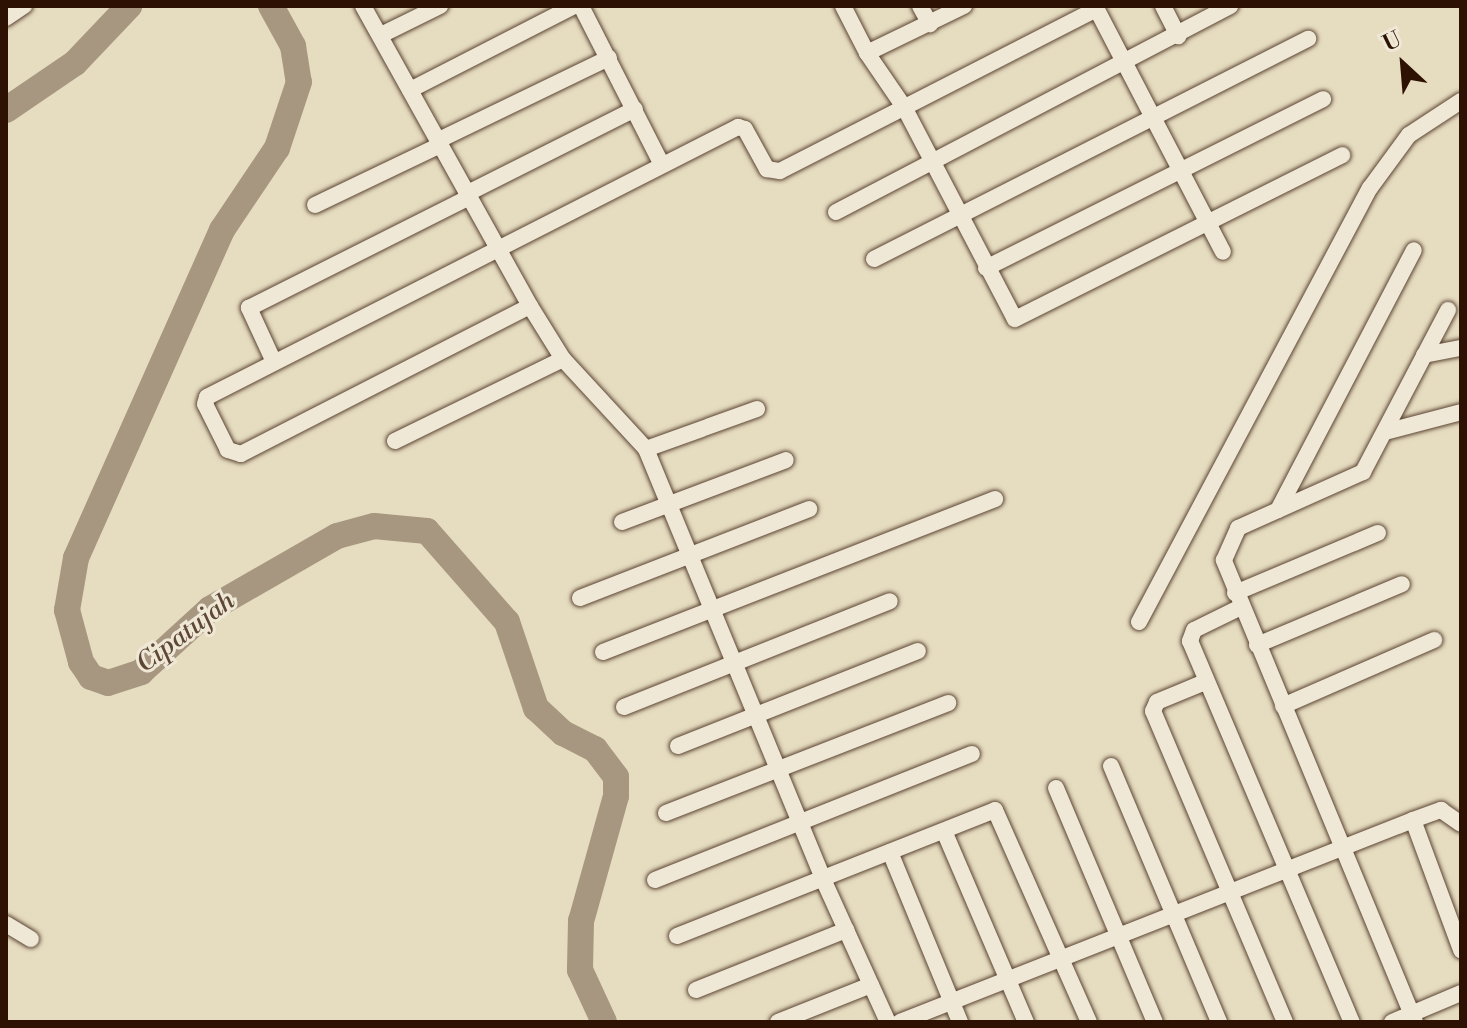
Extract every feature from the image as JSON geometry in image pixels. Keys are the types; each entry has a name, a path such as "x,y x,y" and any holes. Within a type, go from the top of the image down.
{"street":[{"path":"6,18 24,6"},
{"path":"363,6 467,196 563,359 646,449 823,879 888,1022"},
{"path":"381,35 440,6"},
{"path":"843,6 867,53 904,107 1012,316 1019,319 1342,155"},
{"path":"920,6 930,24"},
{"path":"867,53 964,6"},
{"path":"1163,6 1178,36"},
{"path":"836,212 1178,36 1230,6"},
{"path":"410,90 582,7 662,165"},
{"path":"530,306 233,454 205,400 274,362 740,127 767,169 776,172 1095,7 1223,252"},
{"path":"874,259 1308,39"},
{"path":"315,205 609,58"},
{"path":"986,268 1323,99"},
{"path":"1139,622 1370,188 1409,135 1461,101"},
{"path":"274,362 249,308 635,109"},
{"path":"1278,510 1414,250"},
{"path":"1413,1018 1224,560 1233,534 1278,510 1360,475 1448,310"},
{"path":"1424,355 1461,348"},
{"path":"395,441 563,359"},
{"path":"646,449 757,409"},
{"path":"1385,432 1461,412"},
{"path":"622,522 786,460"},
{"path":"603,652 995,499"},
{"path":"580,598 809,509"},
{"path":"1352,1022 1205,682 1190,635 1238,600 1378,533"},
{"path":"1257,645 1402,584"},
{"path":"624,707 890,601"},
{"path":"1283,706 1434,640"},
{"path":"678,746 918,651"},
{"path":"1205,682 1157,702 1153,711 1285,1022"},
{"path":"666,813 948,703"},
{"path":"655,880 972,754"},
{"path":"1111,766 1219,1022"},
{"path":"1056,788 1155,1022"},
{"path":"900,1022 1441,810 1461,824"},
{"path":"677,936 997,811 1089,1022"},
{"path":"1413,820 1461,950"},
{"path":"944,831 1026,1022"},
{"path":"890,852 960,1022"},
{"path":"6,924 31,939"},
{"path":"696,990 846,930"},
{"path":"778,1022 871,985"},
{"path":"1392,1022 1413,1018 1461,993"}],"waterway":[{"name":"Cipatujah","path":"6,110 75,63 129,6"},
{"name":"Cipatujah","path":"271,6 293,46 299,82 277,148 222,230 76,558 67,610 81,662 91,677 108,683 141,672 210,609 337,536 374,526 427,531 507,622 536,708 563,733 595,749 616,777 616,796 581,921 580,970 604,1022"}]}
